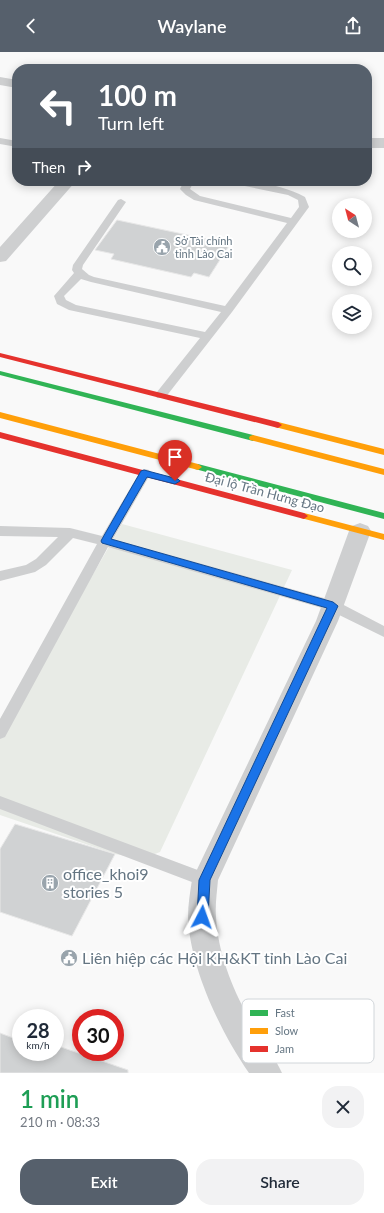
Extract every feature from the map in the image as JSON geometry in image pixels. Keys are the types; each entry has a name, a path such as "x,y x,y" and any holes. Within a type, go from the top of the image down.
{"main road":[{"path":"0,355 384,452"},
{"path":"0,373 384,472"},
{"name":"Đại lộ Trần Hưng Đạo","path":"0,415 384,516"},
{"name":"Đại lộ Trần Hưng Đạo","path":"0,434 384,537"}],"street":[{"path":"0,81 12,83"},
{"path":"372,143 384,143"},
{"path":"0,257 64,186"},
{"path":"242,1034 232,1016 209,959 202,917 205,880 333,606 360,531"},
{"path":"260,1063 267,1073"}],"lane":[{"path":"0,141 12,143"},
{"path":"186,186 185,189 188,193 196,198 294,222"},
{"path":"161,395 228,310 304,207 302,199 292,193 259,186"},
{"path":"120,202 78,265 77,270 80,273 91,279 228,310"},
{"path":"80,273 59,296 61,302 65,305 73,308 208,336"},
{"path":"0,733 144,473"},
{"path":"0,531 70,533 105,541 333,606 384,632"},
{"path":"0,576 30,569 41,562 70,533"},
{"path":"0,802 205,880"}],"shaded area":[{"path":"122,524 292,570 160,852 142,859 115,854 0,815 0,719 95,571"}],"building":[{"name":"Sở Tài chính tỉnh Lào Cai","path":"117,220 230,244 209,277 194,273 191,277 111,259 114,254 95,250"},
{"name":"office_khoi9 stories 5","path":"15,824 115,854 72,936 0,912 0,849"},
{"path":"0,1033 12,1038 12,1061 64,1061 64,1048 72,1051 72,1061 102,1061 128,1070 128,1073 0,1073"}],"traffic: fast":[{"path":"0,373 253,438"},
{"path":"198,467 384,516"}],"traffic: slow":[{"path":"0,415 198,467"},
{"path":"278,425 384,452"},
{"path":"253,438 384,472"},
{"path":"304,516 384,537"}],"traffic: jam":[{"path":"0,355 278,425"},
{"path":"0,435 304,516"}],"place":[{"name":"Sở Tài chính tỉnh Lào Cai","path":"162,247"},
{"name":"office_khoi9 stories 5","path":"50,883"},
{"name":"Liên hiệp các Hội KH&KT tỉnh Lào Cai","path":"69,958"}],"route":[{"path":"175,481 144,473 105,541 333,606 205,880 202,917"}]}
